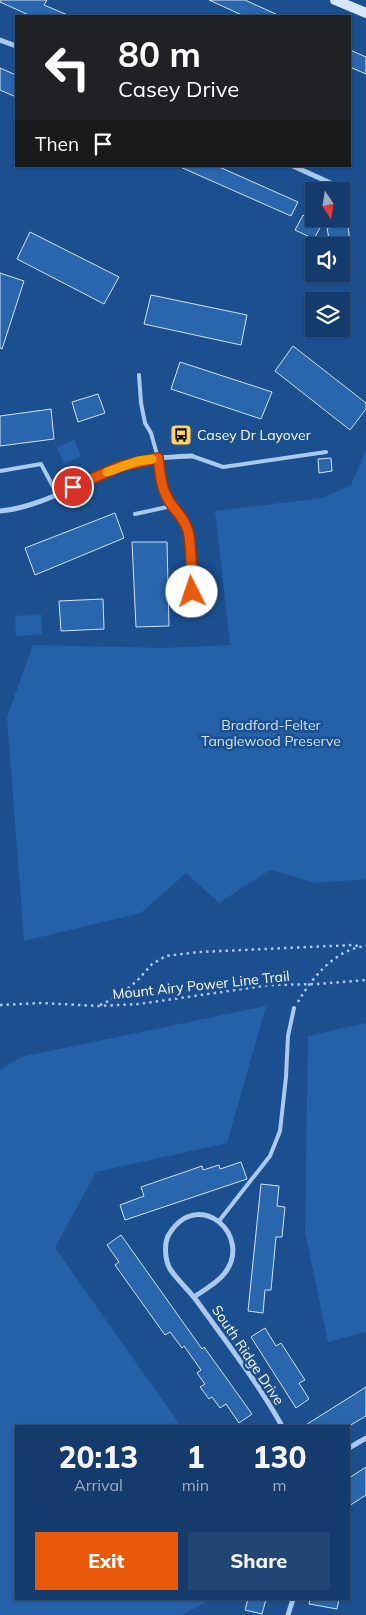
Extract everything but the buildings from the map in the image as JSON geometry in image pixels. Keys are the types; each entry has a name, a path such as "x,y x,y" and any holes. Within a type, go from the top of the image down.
{"street":[{"path":"335,0 366,13"},
{"path":"0,40 15,46"},
{"path":"295,167 328,182"},
{"path":"0,511 22,508 121,466 158,458 192,456"},
{"name":"South Ridge Drive","path":"194,1297 224,1275 231,1263 234,1250 229,1234 219,1221 206,1215 188,1215 175,1225 166,1240 166,1254 170,1268 194,1297 264,1396 281,1425"},
{"path":"350,1447 366,1438"},
{"path":"288,1615 293,1600"}],"lane":[{"path":"139,375 145,423 151,433 166,495 172,506 179,512 188,533 192,592"},
{"path":"192,456 223,467 326,452"},
{"path":"0,470 41,464 56,494"},
{"path":"135,514 172,506"},
{"path":"219,1221 270,1156 280,1131 288,1036 294,1008"}],"path":[{"name":"Mount Airy Power Line Trail","path":"98,1006 117,997 137,981 152,964 166,956 200,952 298,947 354,945 362,947"},
{"path":"294,1008 308,984 335,958 366,946"},
{"name":"Mount Airy Power Line Trail","path":"0,1005 42,1003 98,1006 139,1004 270,985 366,980"}],"green space":[{"path":"74,440 81,456 64,464 57,447"},
{"name":"Bradford-Felter Tanglewood Preserve","path":"366,450 366,879 316,883 270,870 219,903 186,873 141,913 24,941 7,717 33,645 163,648 230,645 215,511 322,498 351,485"},
{"path":"41,614 42,634 16,636 15,616"},
{"path":"266,1006 227,1143 96,1172 55,1248 180,1425 15,1425 15,1600 210,1600 182,1615 0,1615 0,1070 21,1057"},
{"path":"366,1023 366,1332 328,1342 305,1232 308,1036"}],"slow traffic":[{"path":"107,472 138,461 152,459"}],"place":[{"name":"Casey Dr Layover","path":"181,435"}],"route":[{"path":"73,487 121,466 158,458 166,495 172,506 179,512 188,533 192,592"}]}
